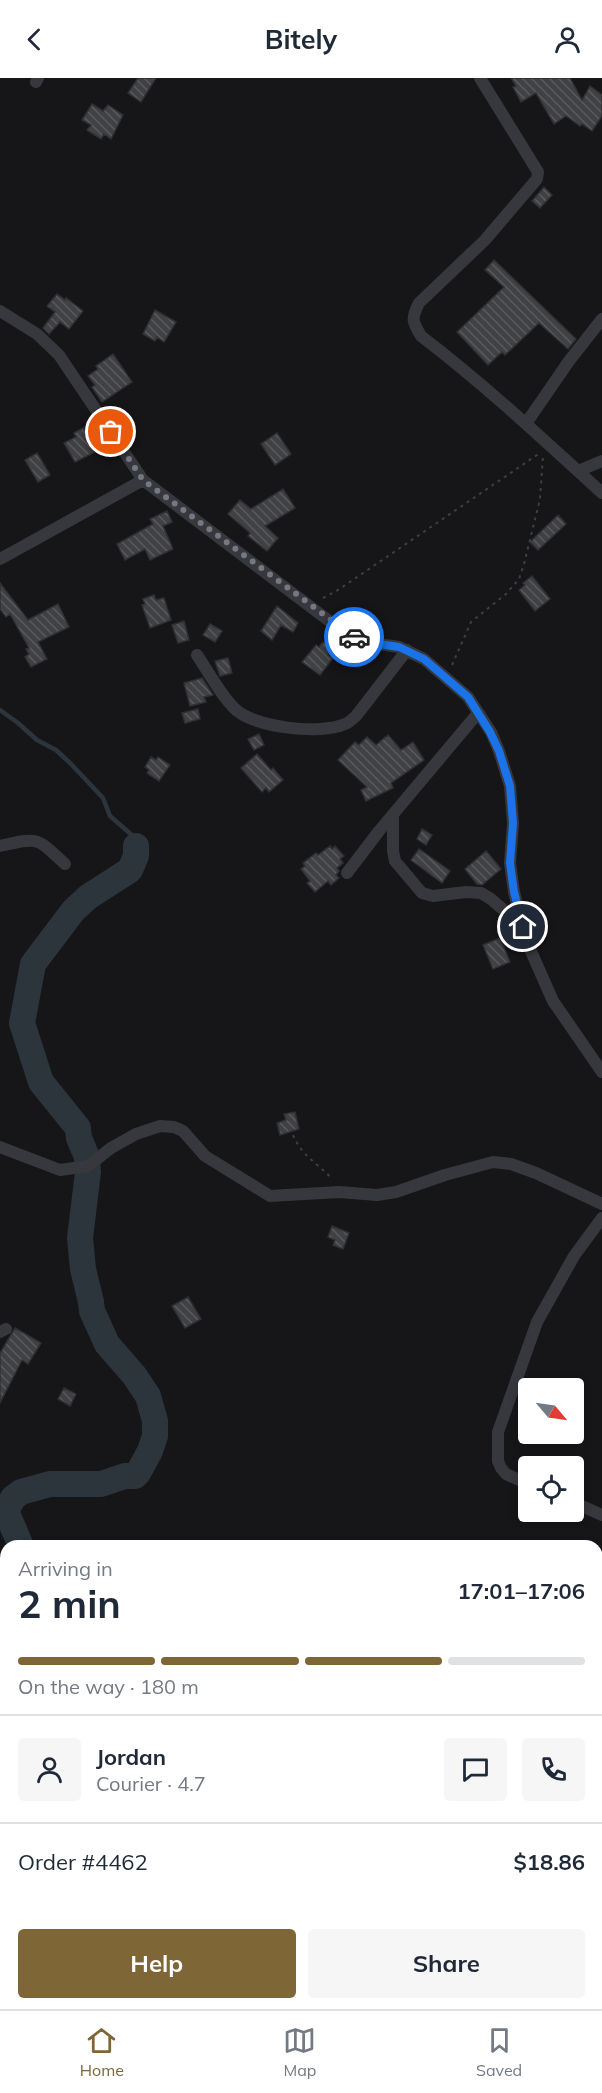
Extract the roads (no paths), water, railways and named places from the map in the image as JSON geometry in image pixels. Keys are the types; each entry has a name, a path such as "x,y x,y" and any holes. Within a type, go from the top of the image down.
{"street":[{"path":"480,78 538,172 537,178 485,240 419,303 413,314 413,322 421,336 527,422 549,446 602,493"},
{"path":"0,310 37,334 59,356 143,480 349,636 366,642 408,650 424,659 468,697 499,751 510,786 513,823 510,863 514,892 526,940 553,1001 602,1072"},
{"path":"527,422 569,360 602,319"},
{"path":"578,471 602,461"},
{"path":"0,560 143,480"},
{"path":"197,655 234,709 247,717 291,729 333,727 346,724 356,716 408,650"},
{"path":"347,873 478,713"},
{"path":"393,814 395,861 422,893 433,896 466,892 481,893 523,927"},
{"path":"0,846 34,840 44,844 65,864"},
{"path":"0,1147 60,1170 88,1166 111,1148 136,1134 160,1126 174,1127 183,1131 205,1156 270,1196 339,1192 377,1195 396,1192 493,1162 511,1164 536,1173 602,1204"},
{"path":"518,1479 506,1474 498,1461 498,1432 537,1322 574,1256 602,1218"},
{"path":"584,1507 602,1515"}],"waterway":[{"path":"0,710 37,740 56,750 71,764 103,798 110,816 133,836 136,846"},
{"path":"18,1540 6,1511 13,1498 21,1492 50,1484 101,1484 125,1476 135,1476 150,1451 155,1436 155,1421 148,1396 134,1375 107,1344 92,1311 83,1269 80,1238 88,1172 87,1157 79,1138 78,1128 41,1082 22,1023 33,964 73,911 88,897 130,870 136,856 136,846"}]}
